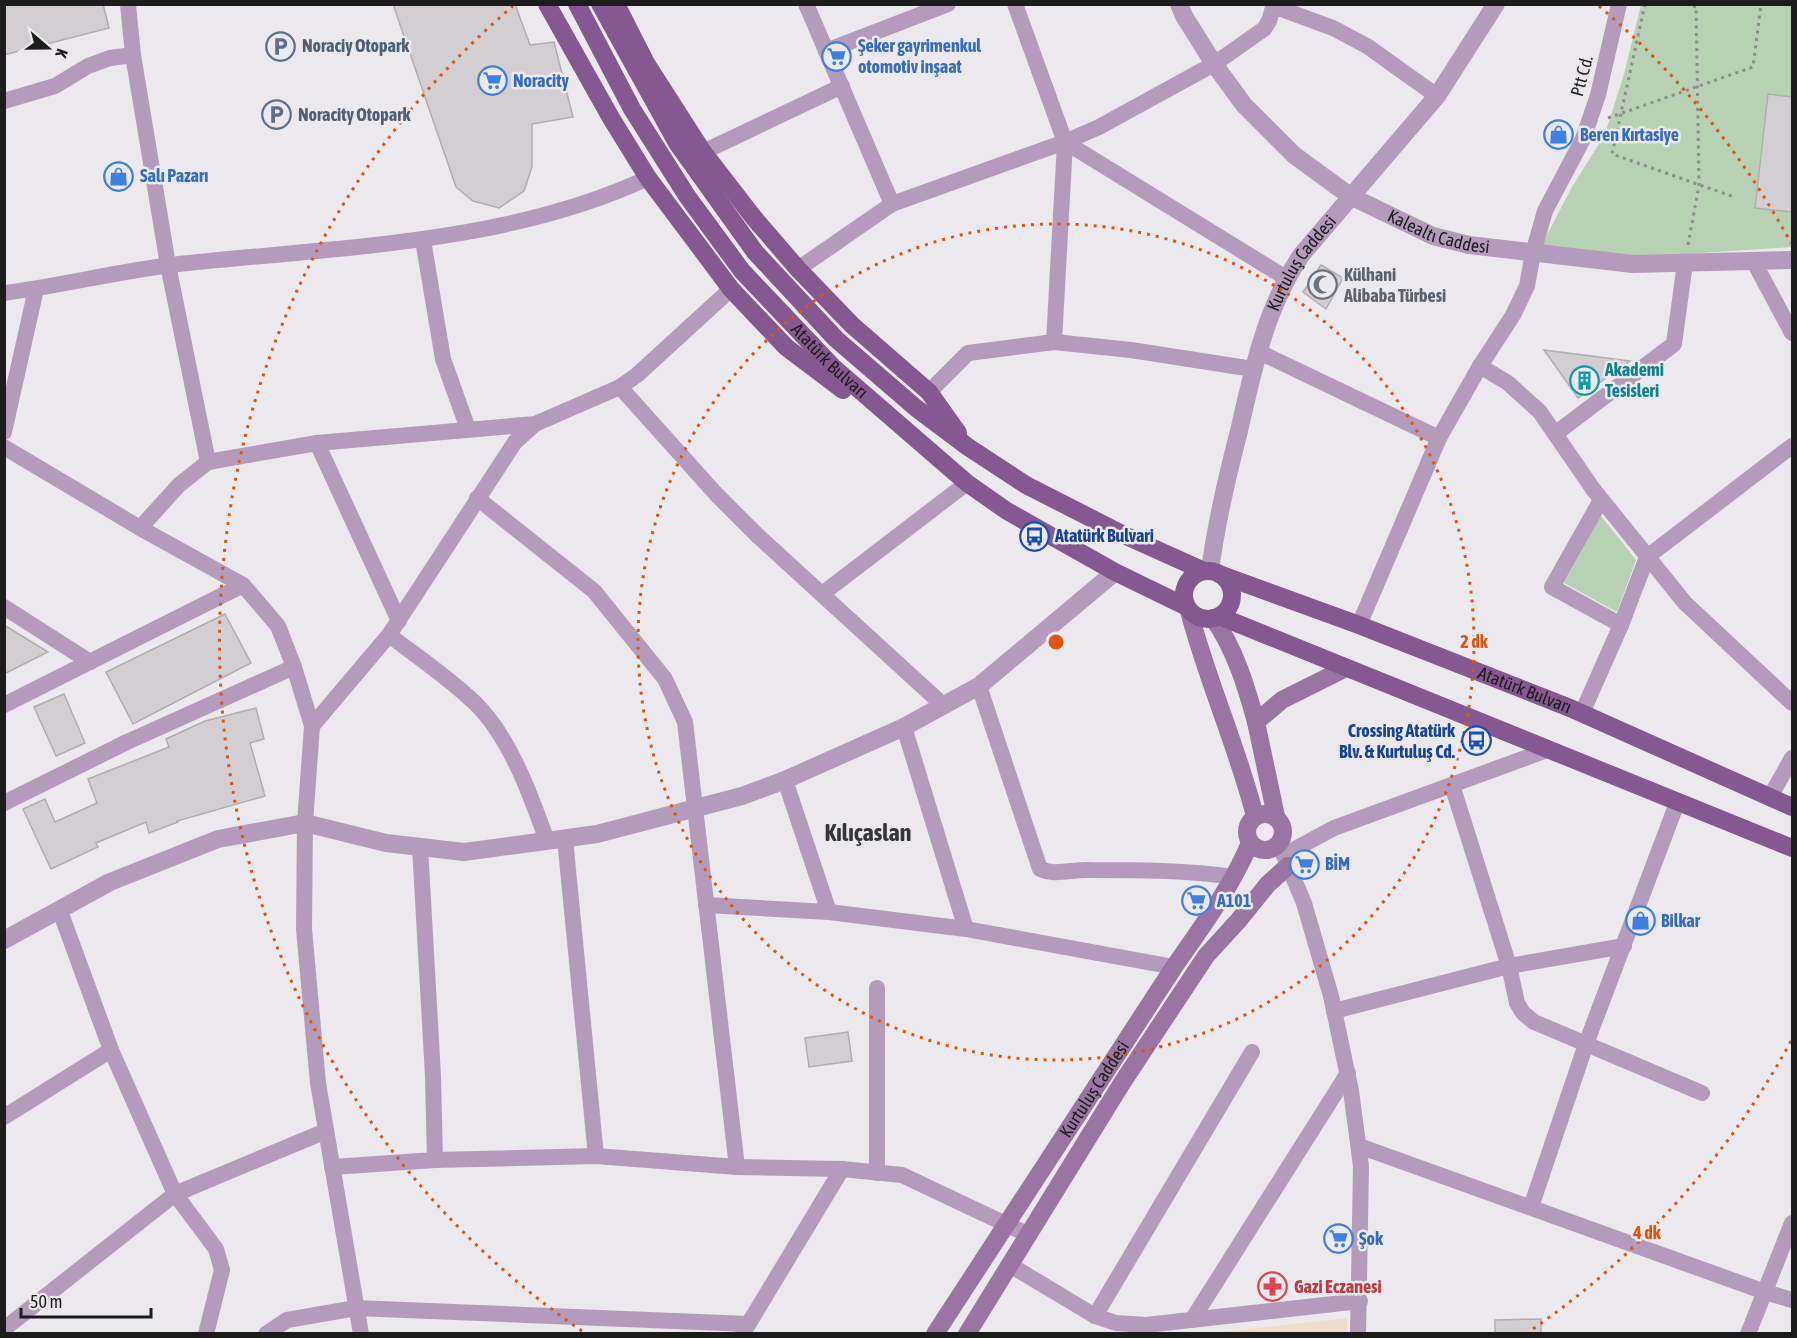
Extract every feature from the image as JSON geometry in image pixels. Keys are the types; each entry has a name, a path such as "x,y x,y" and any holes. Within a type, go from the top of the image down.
{"main road":[{"path":"547,4 610,118 648,178 732,289 786,347 967,483"},
{"name":"Atatürk Bulvarı","path":"577,4 632,109 687,196 742,271 833,367 967,483 1006,511 1115,573 1188,609"},
{"name":"Atatürk Bulvarı","path":"600,4 677,143 755,252 836,339 916,408 968,447 1026,486 1124,536 1211,572 1359,625 1582,713 1792,807"},
{"path":"616,4 646,63 703,152 754,218 798,269 852,325 929,392 968,447"},
{"path":"967,1334 1122,1083 1206,956 1268,884 1284,855 1284,832 1280,820 1270,813 1255,816 1184,600 1186,584 1190,578 1211,572 1229,584 1231,598 1229,605 1216,617"},
{"path":"1188,609 1200,618 1216,617 1792,849"},
{"path":"1216,617 1227,638 1256,722 1276,816"},
{"path":"1256,722 1282,700 1346,668"},
{"name":"Kurtuluş Caddesi","path":"935,1334 1234,877 1250,843 1246,833 1249,822 1255,816"},
{"path":"1250,843 1255,848 1265,850 1274,848 1284,855"}],"street":[{"path":"128,4 133,55 168,265 208,462"},
{"path":"806,4 892,204"},
{"path":"826,51 948,4"},
{"path":"1015,4 1065,142 1054,342"},
{"name":"Kalealtı Caddesi","path":"1179,4 1214,64 1244,105 1294,155 1350,196 1433,236 1469,245 1633,264 1792,260"},
{"name":"Kurtuluş Caddesi","path":"1211,572 1215,528 1256,361 1273,304 1286,278 1302,254 1350,196 1437,96 1496,4"},
{"name":"Ptt Cd.","path":"1359,625 1439,438 1480,366 1513,315 1527,286 1533,253 1545,211 1583,139 1589,122 1598,94 1619,4"},
{"path":"798,269 892,204 1065,142 1099,127 1214,64 1264,29 1274,5 1333,28 1367,46 1437,96"},
{"path":"4,101 55,86 88,66 110,58 133,55"},
{"path":"703,152 842,86"},
{"path":"1065,142 1286,278"},
{"path":"4,293 168,265 423,240 559,212 618,192 648,178"},
{"path":"423,240 443,359 468,429"},
{"path":"1754,262 1792,333"},
{"path":"1555,434 1674,344 1685,263"},
{"path":"4,432 36,289"},
{"path":"312,726 394,628 515,442 535,424 620,387 657,359 732,289"},
{"path":"929,392 968,353 1054,342 1256,361 1439,438"},
{"path":"1480,366 1508,383 1540,412 1601,500 1685,603 1792,703"},
{"path":"620,387 716,494 943,705"},
{"path":"140,528 179,485 208,462 317,442 535,424"},
{"path":"317,442 394,628 442,675 477,705 501,738 530,795 547,841"},
{"path":"1582,713 1621,625 1647,557 1792,446"},
{"path":"4,447 140,528 243,585 278,626 294,667 312,726 305,823 304,929 318,1083 361,1334"},
{"path":"822,594 967,483"},
{"path":"477,498 594,591 665,679 685,722 738,1167"},
{"path":"1601,500 1551,587 1621,625"},
{"path":"4,940 110,882 218,839 305,823 387,843 464,852 597,834 742,796 785,780 904,727 979,686 1115,573"},
{"path":"4,705 243,585"},
{"path":"4,608 90,662"},
{"path":"4,803 127,742 294,667"},
{"path":"979,686 1040,869 1050,874 1087,870 1181,871 1234,877"},
{"path":"904,727 966,929"},
{"path":"1358,1334 1361,1166 1359,1146 1334,1011 1304,903 1284,855 1334,828 1547,750"},
{"path":"1770,797 1792,758"},
{"path":"785,780 829,912"},
{"path":"1452,785 1509,966 1516,1003 1523,1013 1534,1022 1702,1093"},
{"path":"1531,1207 1586,1044 1677,802"},
{"path":"565,839 596,1156"},
{"path":"420,847 433,1076 435,1160"},
{"path":"705,905 829,912 966,929 1174,967"},
{"path":"60,911 111,1050 175,1194 216,1249 222,1270 206,1334"},
{"path":"1334,1011 1509,966 1624,946"},
{"path":"877,988 877,1173"},
{"path":"4,1117 111,1050"},
{"path":"1095,1316 1252,1052"},
{"path":"1192,1320 1347,1073"},
{"path":"4,1329 175,1194 326,1131"},
{"path":"1359,1146 1792,1300"},
{"path":"332,1167 435,1160 596,1156 738,1167 842,1169 902,1175 1029,1235"},
{"path":"266,1334 287,1320 356,1308 746,1329 842,1169"},
{"path":"1748,1334 1792,1224"},
{"path":"1010,1265 1115,1328 1360,1301"}],"path":[{"path":"1645,4 1612,154 1734,197"},
{"path":"1686,4 1696,5 1699,185 1692,224"},
{"path":"1589,122 1620,115 1753,67 1761,4"}],"shaded area":[{"path":"1347,1318 1347,1333 1212,1333"}],"green space":[{"path":"1641,5 1792,5 1792,247 1643,257 1540,248 1572,187 1605,134 1624,74"},
{"path":"1601,516 1636,560 1617,612 1564,583"}],"building":[{"path":"4,4 103,4 109,28 4,55"},
{"name":"Noracity","path":"393,4 515,4 530,45 554,42 573,117 532,124 532,167 524,191 499,208 473,201 456,187"},
{"path":"1768,94 1792,97 1792,212 1755,208"},
{"name":"Külhani Alibaba Türbesi","path":"1321,265 1343,278 1326,309 1303,292"},
{"name":"Akademi Tesisleri","path":"1544,350 1630,361 1578,398"},
{"path":"225,614 251,663 133,724 106,672"},
{"path":"4,625 48,652 4,674"},
{"path":"64,694 85,743 56,756 34,707"},
{"path":"256,708 264,739 250,743 265,796 177,821 149,833 146,822 96,843 98,847 51,869 23,809 45,799 55,822 97,803 88,779 169,747 166,739 205,721"},
{"path":"848,1032 852,1061 809,1067 805,1038"},
{"path":"1541,1319 1541,1334 1495,1334 1495,1320"}],"place":[{"name":"Noraciy Otopark","path":"281,46"},
{"name":"Şeker gayrimenkul otomotiv inşaat","path":"837,56"},
{"name":"Noracity","path":"492,81"},
{"name":"Noracity Otopark","path":"277,115"},
{"name":"Beren Kırtasiye","path":"1559,135"},
{"name":"Salı Pazarı","path":"119,176"},
{"name":"Külhani Alibaba Türbesi","path":"1323,285"},
{"name":"Akademi Tesisleri","path":"1584,380"},
{"name":"Atatürk Bulvari","path":"1034,536"},
{"name":"Crossing Atatürk Blv. & Kurtuluş Cd.","path":"1476,741"},
{"name":"BİM","path":"1304,864"},
{"name":"A101","path":"1196,901"},
{"name":"Bilkar","path":"1640,921"},
{"name":"Şok","path":"1338,1239"},
{"name":"Gazi Eczanesi","path":"1273,1287"}],"district":[{"name":"Kılıçaslan","path":"868,833"}]}
